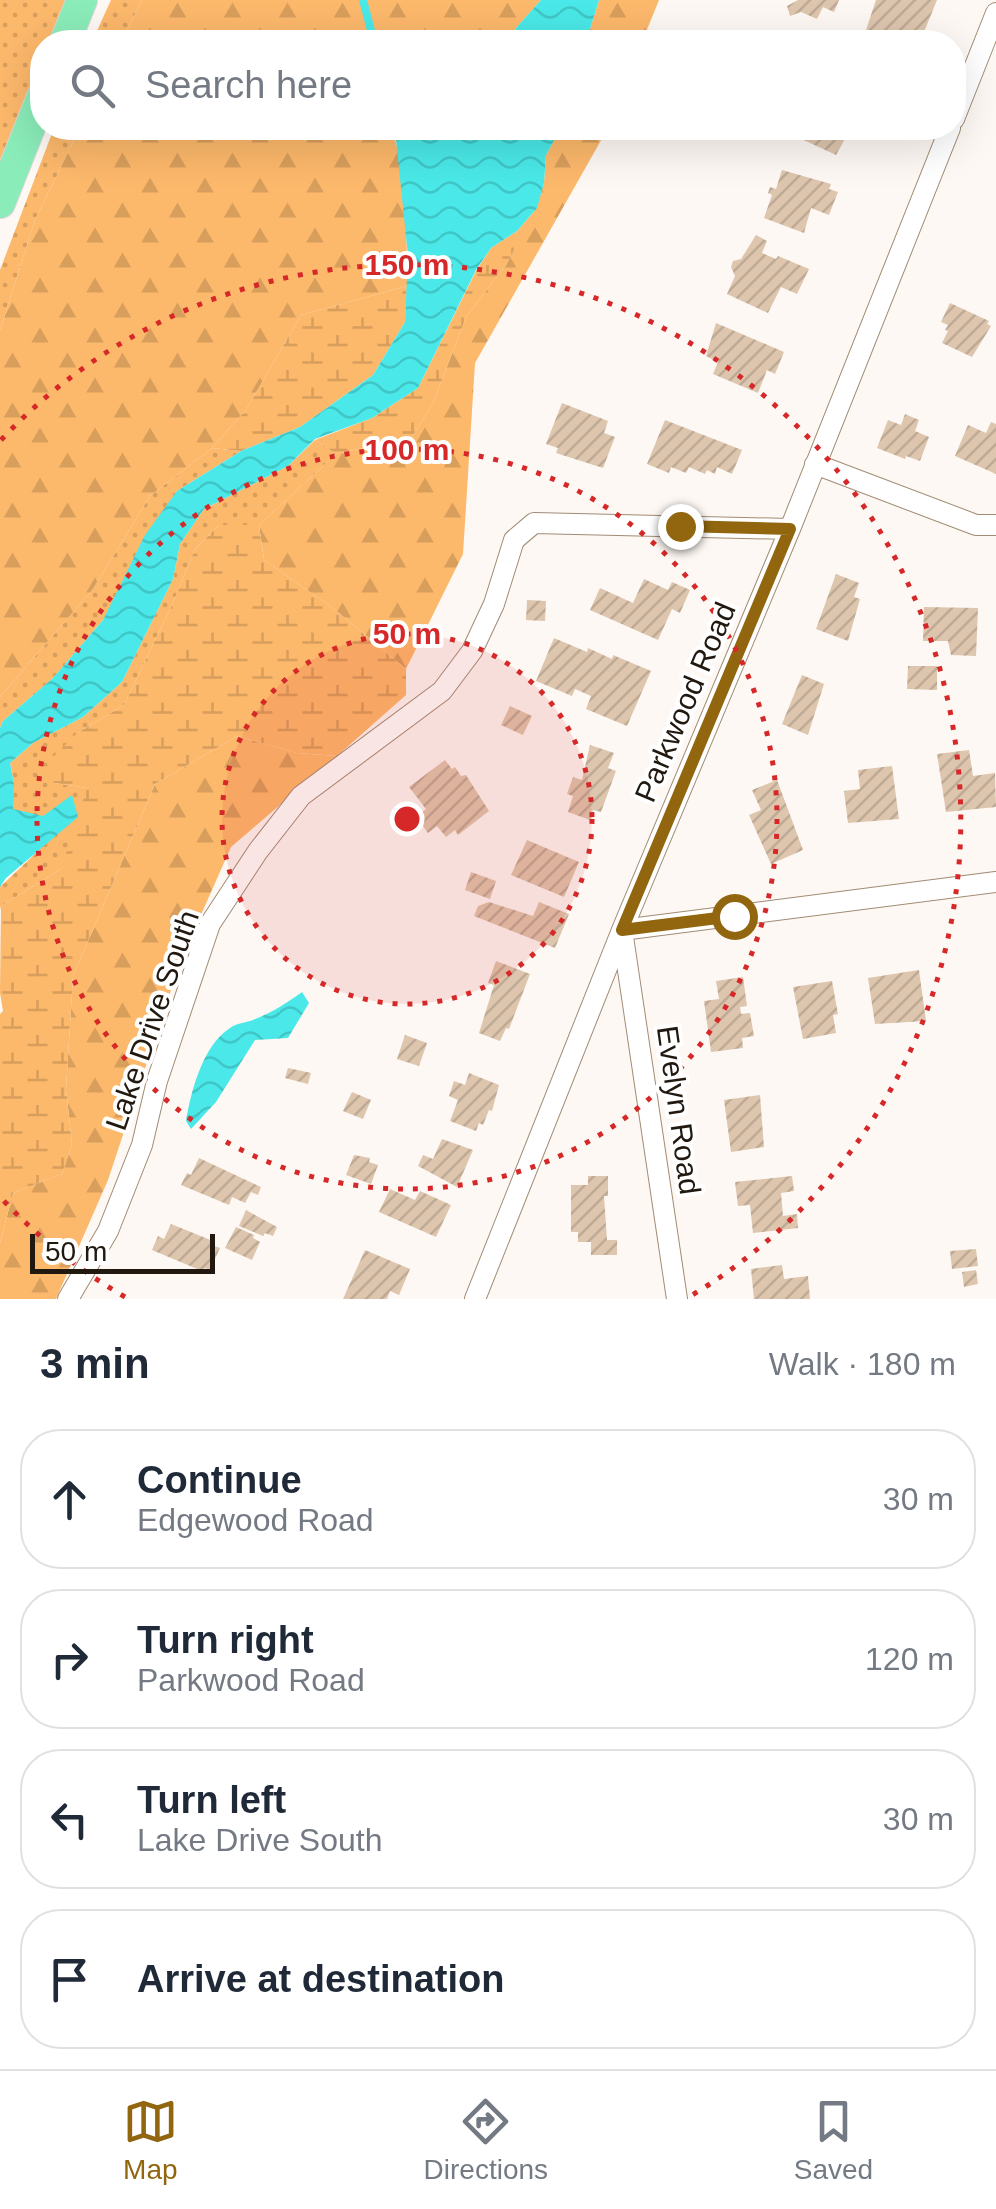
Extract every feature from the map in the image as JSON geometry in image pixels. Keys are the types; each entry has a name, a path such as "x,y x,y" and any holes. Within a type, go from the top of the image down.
{"main road":[{"path":"70,30 82,0"},
{"path":"0,203 30,127"}],"street":[{"path":"966,89 996,13"},
{"name":"Parkwood Road","path":"475,1299 945,140"},
{"path":"815,464 976,526 996,525"},
{"name":"Lake Drive South","path":"68,1299 108,1231 142,1145 157,1081 210,924 301,796 442,691 472,651 494,604 514,540 534,523 790,529"},
{"path":"622,930 996,882"},
{"name":"Evelyn Road","path":"622,930 676,1299"}],"green space":[{"path":"0,0 71,0 57,30 30,30 30,92 0,163"},
{"path":"111,0 142,0 127,30 97,30"},
{"path":"142,0 541,0 516,30 127,30"},
{"path":"599,0 659,0 647,30 590,30"},
{"path":"49,140 74,140 35,220 0,330 0,270"},
{"path":"74,140 395,140 406,228 407,286 301,315 246,410 212,448 150,496 93,589 0,697 0,330 35,220"},
{"path":"554,140 601,140 475,363 463,554 406,669 334,609 264,560 259,525 336,454 412,437 433,403 466,317 506,265 536,208 544,183 546,155"},
{"path":"537,208 506,265 466,317 433,403 412,437 336,454 315,440 372,418 418,388 491,248 517,231"},
{"path":"407,286 405,322 373,375 300,427 241,451 212,448 246,410 301,315"},
{"path":"315,440 336,454 259,525 219,525 195,549 124,705 77,733 55,783 87,788 84,835 61,869 0,910 0,887 36,853 43,817 12,809 14,784 10,763 33,743 83,717 122,682 173,579 180,544 204,509 288,466"},
{"path":"212,448 241,451 177,491 103,620 53,678 3,721 0,728 0,697 93,589 150,496"},
{"path":"219,525 259,525 264,560 334,609 406,669 406,695 337,756 297,753 237,736 155,784 73,976 66,1089 72,1144 62,1174 13,1193 0,1243 1,906 61,869 87,788 55,783 39,771 77,733 124,705 195,549"},
{"path":"237,736 297,753 337,756 231,847 181,960 108,1180 56,1299 0,1299 0,1243 13,1193 62,1174 72,1144 66,1089 73,976 155,784"}],"water":[{"path":"541,0 599,0 590,30 516,28"},
{"path":"396,140 554,140 546,155 537,208 517,231 491,248 476,270 418,388 372,418 315,439 288,466 204,509 180,544 173,579 122,682 83,717 33,743 10,763 13,809 43,816 72,795 78,817 0,887 3,721 53,678 103,620 145,535 177,491 241,451 300,427 373,375 405,322 408,256"},
{"path":"302,992 309,1003 288,1038 255,1040 216,1102 191,1129 186,1121 191,1096 212,1045 233,1026 266,1014"}],"building":[{"path":"798,0 839,0 834,12 823,7 817,19 801,12 790,16 787,6"},
{"path":"876,0 937,0 925,30 866,30"},
{"path":"804,140 844,140 836,155"},
{"path":"782,170 831,184 829,189 838,192 829,215 811,208 804,233 764,218 772,195 768,193 770,187 776,189"},
{"path":"756,235 767,241 762,253 809,269 797,294 781,287 768,313 727,294 735,276 733,261 741,259"},
{"path":"950,303 989,321 991,326 972,357 942,343 948,325 941,322"},
{"path":"716,323 784,352 775,374 767,370 758,393 713,374 718,362 706,356"},
{"path":"562,403 608,421 604,433 615,437 603,468 556,453 558,448 546,444"},
{"path":"905,414 919,420 915,431 929,437 920,461 877,448 888,420 901,425"},
{"path":"665,420 742,450 732,474 717,467 715,474 689,467 686,473 671,467 669,473 647,464"},
{"path":"991,422 996,424 996,474 955,456 968,425 986,433"},
{"path":"836,574 859,583 854,597 860,599 848,641 816,629"},
{"path":"644,579 668,590 672,582 690,590 680,613 672,609 658,640 590,610 600,588 633,603"},
{"path":"527,600 546,601 545,621 526,620"},
{"path":"924,607 978,608 976,656 951,655 948,641 923,641"},
{"path":"554,638 651,671 627,726 586,709 591,696 575,689 572,696 536,681"},
{"path":"908,666 937,666 937,690 907,689"},
{"path":"802,675 824,684 808,735 782,724"},
{"path":"510,706 532,716 523,735 501,725"},
{"path":"590,745 614,753 608,768 616,771 601,812 593,810 590,820 568,812 573,796 567,794 573,777 582,780"},
{"path":"969,750 973,776 995,773 996,807 946,812 937,754"},
{"path":"445,760 461,776 466,775 489,811 458,835 455,830 446,837 437,826 428,833 416,817 426,809 409,787"},
{"path":"892,766 899,819 848,823 844,791 860,789 858,770"},
{"path":"777,780 803,850 771,864 749,815 761,810 752,790"},
{"path":"527,840 579,862 564,897 511,875"},
{"path":"471,872 496,881 490,899 465,890"},
{"path":"489,902 533,916 539,902 569,914 555,948 474,916 478,906"},
{"path":"496,961 530,974 509,1029 500,1041 479,1033 494,985 488,983"},
{"path":"919,970 926,1021 875,1024 868,978"},
{"path":"743,977 747,1006 740,1007 741,1014 750,1013 754,1036 742,1038 743,1048 711,1052 704,1001 719,999 716,981"},
{"path":"832,981 838,1014 833,1015 836,1033 803,1039 793,987"},
{"path":"405,1035 427,1043 419,1066 397,1059"},
{"path":"288,1068 311,1073 308,1084 285,1078"},
{"path":"469,1073 499,1085 492,1111 476,1131 450,1121 458,1100 449,1096 454,1081 465,1085"},
{"path":"352,1092 371,1100 363,1119 343,1111"},
{"path":"760,1095 764,1147 731,1152 724,1100"},
{"path":"442,1139 473,1150 457,1187 418,1166 423,1155 433,1159"},
{"path":"354,1155 370,1158 369,1162 378,1165 371,1184 346,1175"},
{"path":"199,1158 261,1187 258,1195 251,1192 245,1203 232,1197 229,1205 181,1185"},
{"path":"588,1176 608,1176 608,1196 604,1196 607,1240 617,1240 617,1255 591,1255 591,1242 578,1242 578,1232 571,1232 571,1185 588,1185"},
{"path":"792,1176 794,1191 781,1193 783,1216 797,1214 798,1228 753,1233 750,1205 738,1206 735,1182"},
{"path":"390,1189 415,1200 420,1191 451,1205 436,1237 379,1212"},
{"path":"246,1210 277,1227 273,1236 239,1226"},
{"path":"171,1224 213,1241 212,1245 220,1248 210,1270 202,1271 152,1250 158,1236 164,1239"},
{"path":"236,1227 260,1242 252,1260 225,1248"},
{"path":"976,1249 978,1266 952,1269 950,1251"},
{"path":"365,1250 410,1269 399,1295 390,1291 387,1299 343,1299"},
{"path":"782,1265 784,1279 808,1276 810,1299 754,1299 751,1269"},
{"path":"976,1270 978,1284 964,1287 962,1272"}],"waterway":[{"path":"363,0 371,30"}],"route":[{"path":"680,526 790,529 622,930 734,916"}]}
